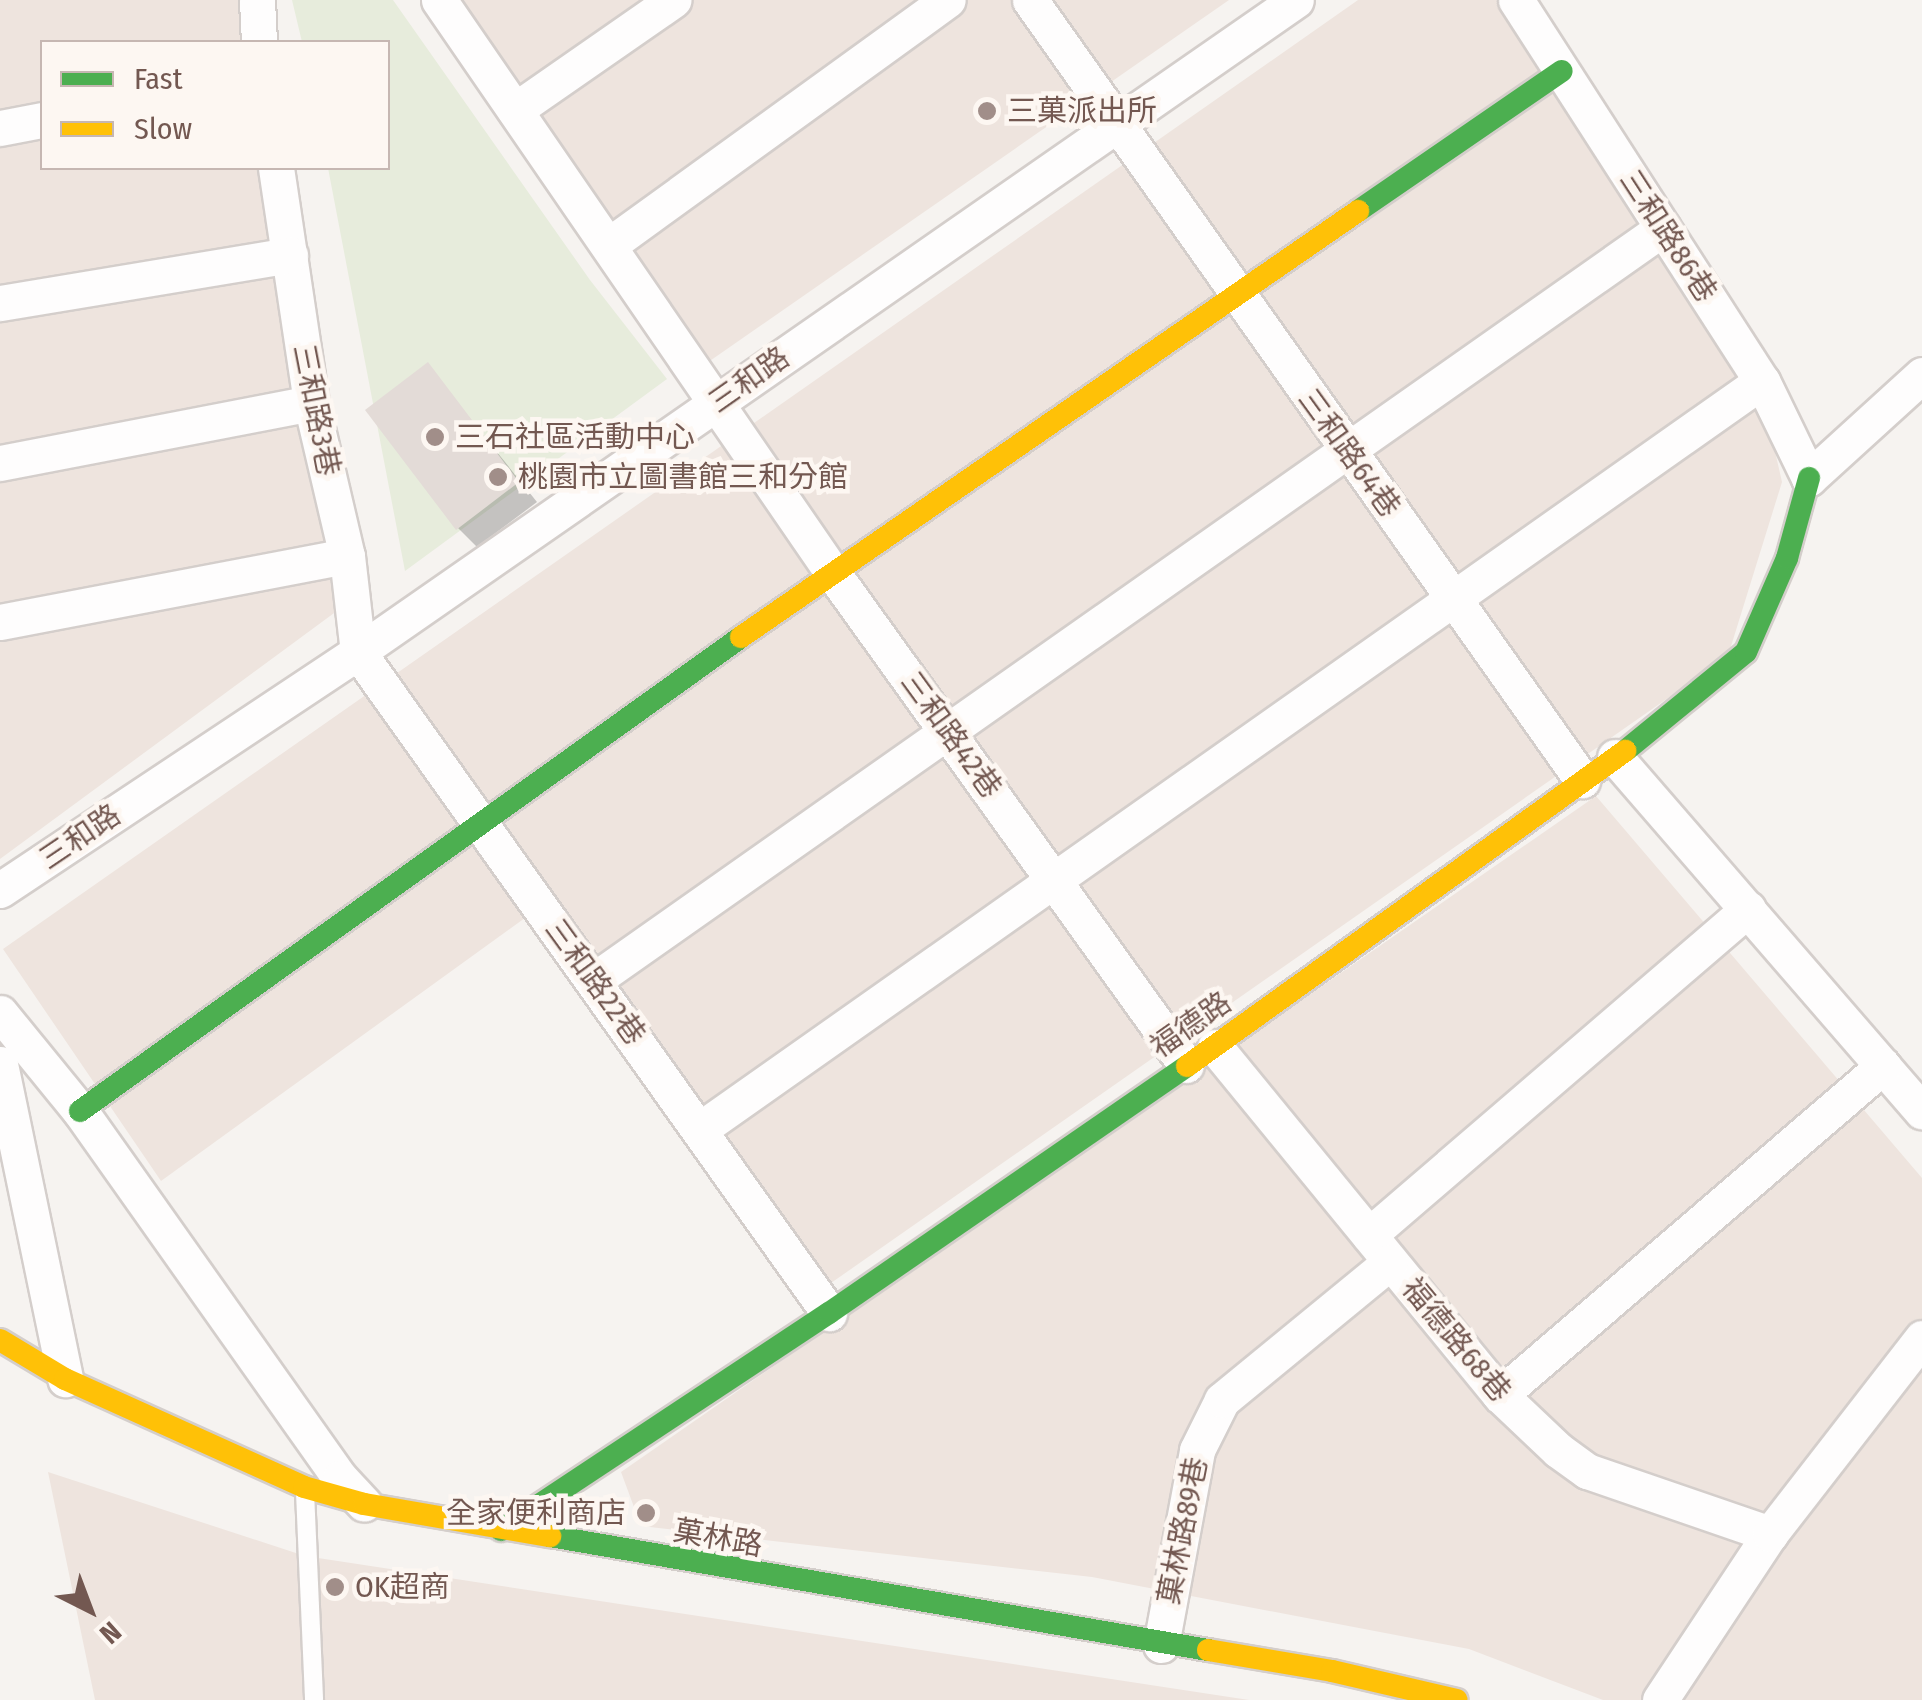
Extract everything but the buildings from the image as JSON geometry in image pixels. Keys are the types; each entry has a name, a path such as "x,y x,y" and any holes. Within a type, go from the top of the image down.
{"street":[{"path":"257,0 260,40"},
{"name":"三和路42巷","path":"439,0 832,572 1053,878 1200,1056"},
{"path":"514,110 672,0"},
{"path":"608,245 948,0"},
{"name":"三和路64巷","path":"1030,0 1582,780"},
{"name":"三和路","path":"0,890 358,652 1296,0"},
{"name":"三和路86巷","path":"1516,0 1762,381 1809,478"},
{"path":"80,1112 832,572 1562,71"},
{"path":"0,128 40,120"},
{"name":"三和路3巷","path":"276,170 312,403 347,556 358,652"},
{"path":"594,980 1663,228"},
{"path":"0,303 290,255"},
{"path":"1809,478 1922,374"},
{"path":"700,1130 1762,381"},
{"path":"0,463 312,403"},
{"name":"福德路","path":"501,1530 829,1313 1200,1056 1669,719 1746,652 1787,558 1809,478"},
{"path":"0,622 347,556"},
{"name":"三和路22巷","path":"358,652 829,1313"},
{"path":"1615,757 1922,1111"},
{"name":"菓林路89巷","path":"1162,1645 1197,1450 1222,1400 1380,1248 1748,909"},
{"path":"0,1012 80,1112 328,1462 364,1504"},
{"name":"福德路68巷","path":"1200,1056 1380,1248 1500,1394 1586,1470 1770,1534"},
{"path":"0,1064 65,1379"},
{"path":"1500,1394 1883,1066"},
{"path":"1660,1700 1770,1534 1922,1338"},
{"name":"菓林路","path":"0,1340 65,1379 304,1487 364,1504 1162,1645 1332,1671 1456,1700"}],"lane":[{"path":"304,1487 314,1700"}],"shaded area":[{"path":"0,0 251,0 259,40 40,40 40,170 283,170 364,591 0,859"},
{"path":"457,0 1229,0 704,365"},
{"path":"1358,0 1497,0 1766,412 1782,482 1728,656 831,1283 547,902 161,1181 3,949"},
{"path":"1596,796 1922,1178 1922,1700 1603,1700 1469,1649 1092,1577 641,1526 621,1472"},
{"path":"48,1472 305,1556 1249,1700 95,1700"}],"green space":[{"path":"292,0 393,0 590,280 667,379 405,571 328,170 390,170 390,40 302,40"}],"traffic: fast":[{"path":"1358,211 1562,71"},
{"path":"1625,751 1746,652 1787,558 1809,478"},
{"path":"80,1111 741,637"},
{"path":"501,1530 829,1313 1187,1066"},
{"path":"550,1536 1208,1650"}],"traffic: slow":[{"path":"741,637 1358,211"},
{"path":"1187,1066 1625,751"},
{"path":"0,1340 65,1379 304,1487 364,1504 550,1536"},
{"path":"1208,1650 1332,1671 1457,1700"}],"place":[{"name":"三菓派出所","path":"987,111"},
{"name":"三石社區活動中心","path":"435,437"},
{"name":"桃園市立圖書館三和分館","path":"498,477"},
{"name":"全家便利商店","path":"646,1513"},
{"name":"OK超商","path":"335,1587"}]}
